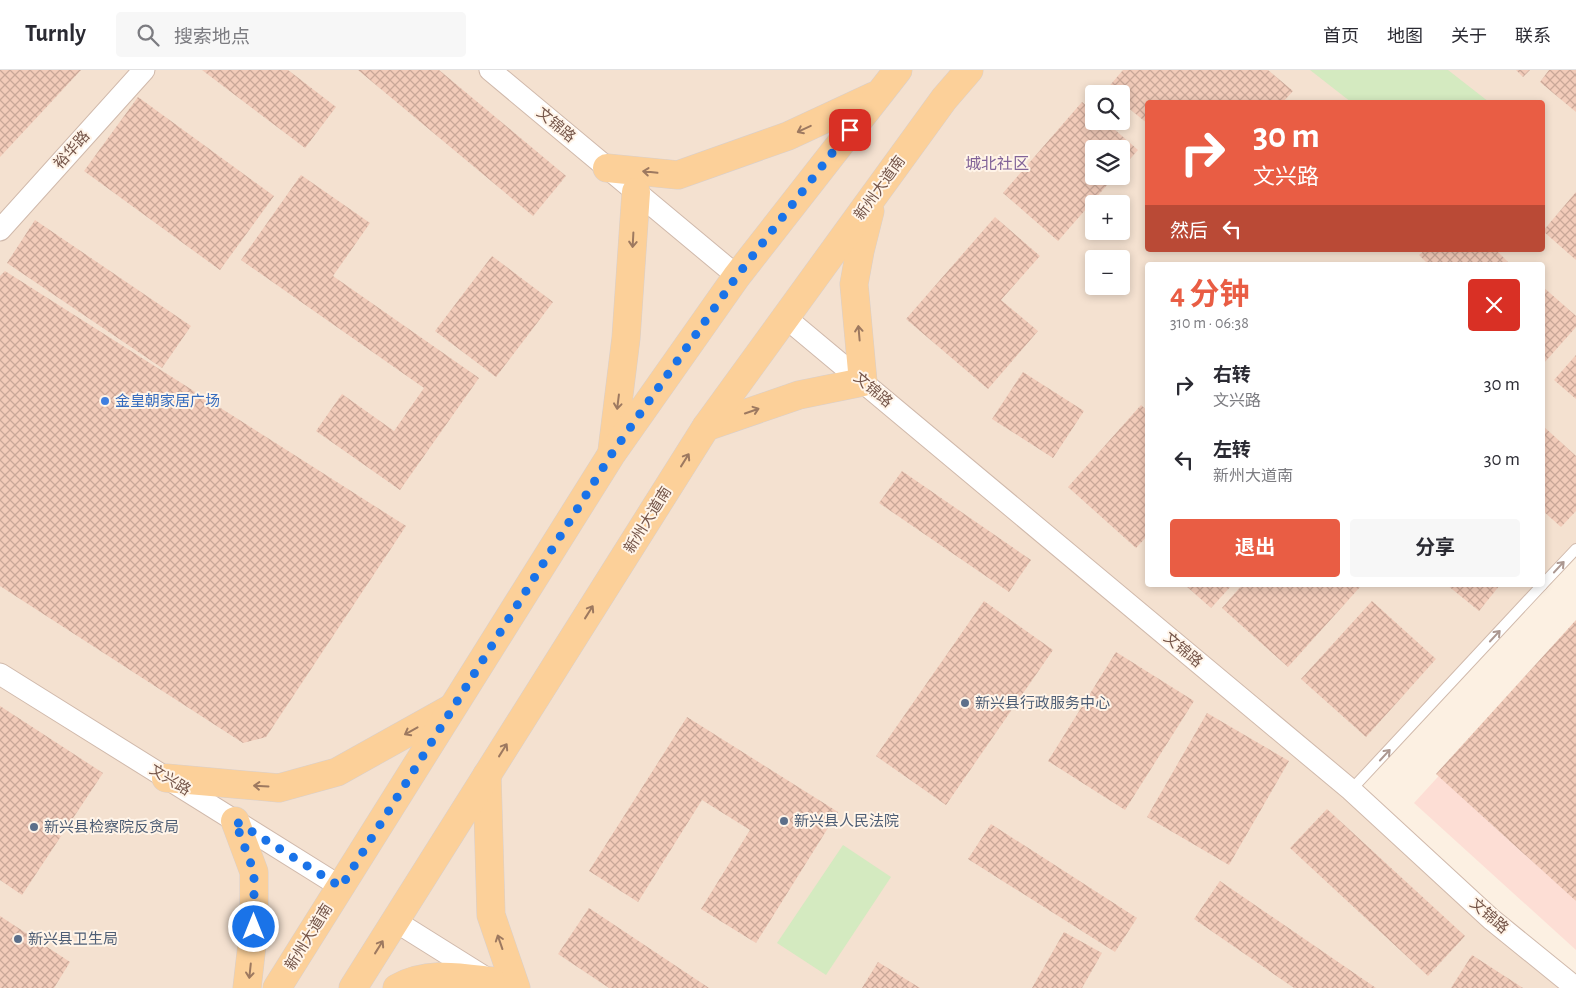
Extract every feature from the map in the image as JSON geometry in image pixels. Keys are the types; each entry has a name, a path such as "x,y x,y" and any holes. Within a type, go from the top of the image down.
{"main road":[{"name":"新州大道南","path":"277,988 611,455 737,276 898,70"},
{"name":"新州大道南","path":"353,988 706,427 944,99 969,70"},
{"path":"607,168 678,175 788,136 880,93"},
{"path":"611,455 626,338 636,192"},
{"path":"706,427 799,395 863,382 854,284 860,251 875,195"},
{"path":"166,778 279,788 337,772 453,707"},
{"path":"397,988 413,979 444,975 503,986 491,916 486,825 487,775"},
{"path":"235,821 254,872 254,927 248,988"}],"street":[{"name":"裕华路","path":"0,230 144,70"},
{"name":"文锦路","path":"490,70 737,276"},
{"name":"文锦路","path":"786,318 1351,790 1491,919 1576,988"},
{"name":"文兴路","path":"0,674 341,887"},
{"path":"395,921 503,986"}],"lane":[{"path":"1545,582 1576,549"},
{"path":"1351,790 1540,587"}],"shaded area":[{"path":"0,70 1576,70 1576,549 1545,582 1545,262 1145,262 1145,587 1541,587 1351,790 1566,988 0,988"},
{"path":"1576,626 1576,950 1414,803"}],"green space":[{"path":"1310,70 1448,70 1486,100 1348,100"},
{"path":"843,845 891,877 826,975 777,943"}],"building":[{"path":"0,70 81,70 0,157"},
{"path":"202,70 288,70 336,107 305,148"},
{"path":"358,70 439,70 566,176 533,216"},
{"path":"1123,70 1268,70 1293,91 1285,100 1145,100 1145,122 1130,109 1130,85 1110,85"},
{"path":"1516,70 1530,70 1523,77"},
{"path":"1549,70 1576,70 1576,112 1540,82"},
{"path":"138,97 274,196 220,270 84,171"},
{"path":"1082,102 1085,104 1085,130 1115,130 1127,140 1085,140 1085,185 1107,185 1098,195 1085,195 1085,210 1058,241 1003,193"},
{"path":"1130,143 1138,150 1130,159"},
{"path":"301,175 370,223 333,276 479,378 400,490 316,431 342,394 394,431 424,388 241,260"},
{"path":"1576,192 1576,260 1545,233 1545,229"},
{"path":"995,217 1040,256 1001,300 1038,331 988,389 906,319"},
{"path":"35,220 191,326 162,368 7,263"},
{"path":"1423,252 1498,252 1508,262 1426,262 1419,255"},
{"path":"492,256 553,302 496,377 435,331"},
{"name":"金皇朝家居广场","path":"5,271 406,526 266,737 243,743 0,586 0,276"},
{"path":"1545,289 1576,316 1576,327 1545,362"},
{"path":"1576,355 1576,399 1554,380"},
{"path":"1023,372 1084,411 1053,458 992,419"},
{"path":"1141,405 1145,408 1145,538 1136,548 1068,487"},
{"path":"1545,428 1576,456 1576,511 1561,527 1545,513"},
{"path":"902,471 1031,560 1009,592 879,503"},
{"path":"1187,587 1230,587 1211,608"},
{"path":"1240,587 1360,587 1288,667 1222,608"},
{"path":"1449,587 1498,587 1479,611"},
{"name":"新兴县行政服务中心","path":"984,601 1053,650 946,805 876,756"},
{"path":"1372,601 1436,659 1366,737 1301,679"},
{"path":"1576,620 1576,901 1436,774"},
{"path":"1116,652 1194,701 1125,810 1048,761"},
{"name":"新兴县检察院反贪局","path":"0,706 103,773 22,895 0,880"},
{"path":"1207,713 1289,761 1229,865 1147,817"},
{"name":"新兴县人民法院","path":"687,717 838,812 756,943 701,909 750,830 702,800 638,902 589,871"},
{"path":"1327,809 1465,936 1428,976 1290,848"},
{"path":"991,824 1137,918 1115,952 968,859"},
{"path":"1220,881 1376,988 1294,988 1194,919"},
{"path":"589,908 709,988 609,988 558,954"},
{"name":"新兴县卫生局","path":"0,916 70,962 54,988 0,988"},
{"path":"1064,932 1102,953 1082,988 1032,988"},
{"path":"1472,955 1523,988 1451,988"},
{"path":"878,962 920,988 862,988"}],"place":[{"name":"金皇朝家居广场","path":"105,401"},
{"name":"新兴县行政服务中心","path":"965,703"},
{"name":"新兴县人民法院","path":"784,821"},
{"name":"新兴县检察院反贪局","path":"34,827"},
{"name":"新兴县卫生局","path":"18,939"}],"district":[{"name":"城北社区","path":"997,164"}],"route":[{"path":"254,927 254,872 235,821 341,887 611,455 737,276 850,130"}]}
